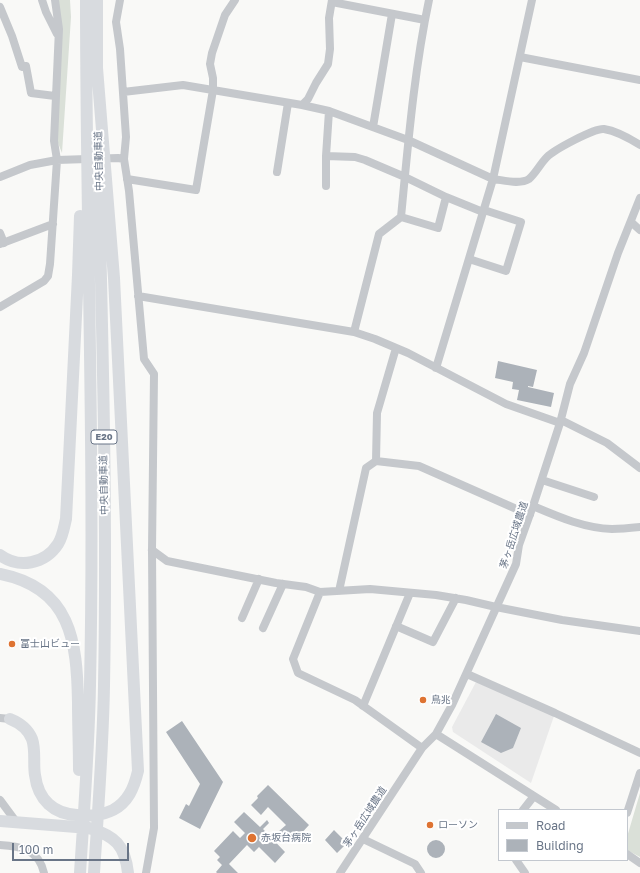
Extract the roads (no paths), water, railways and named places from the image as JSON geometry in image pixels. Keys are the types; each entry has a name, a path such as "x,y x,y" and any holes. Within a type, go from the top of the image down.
{"highway":[{"name":"中央自動車道","path":"80,873 90,694 91,616 86,0"},
{"name":"中央自動車道","path":"94,873 101,780 104,687 105,538 97,68 98,0"},
{"path":"5,719 17,721 32,738 35,776 40,790 49,805 64,814 90,816 101,815 119,807 125,802 135,785 138,771 114,278 97,68"},
{"path":"0,555 6,560 16,563 26,564 35,562 52,551 58,543 63,532 66,519 78,275 80,190 86,107"},
{"path":"0,574 20,579 42,591 53,601 61,613 68,625 72,639 78,688 80,873"},
{"path":"0,821 89,828 101,832 112,837 120,846 126,860 128,873"}],"street":[{"path":"42,0 58,37"},
{"path":"0,307 44,281 48,276 60,160 54,140 58,37 55,0"},
{"path":"120,0 116,22 120,49 126,137 121,159 127,179 144,359 154,374 152,550 154,828 146,873"},
{"path":"127,179 196,190 213,90 213,78 210,64 212,53 225,15 235,0"},
{"path":"354,332 379,234 401,217 408,140 429,0"},
{"path":"436,368 493,179 532,0"},
{"path":"302,105 308,99 328,64 330,49 329,18 332,1 425,20"},
{"path":"0,7 12,36 22,67 26,66 31,93 55,96"},
{"path":"374,127 392,14"},
{"path":"520,57 640,80"},
{"path":"123,92 183,85 329,111 408,140 493,179 508,181 529,179 547,157 581,136 602,129 614,132 640,145"},
{"path":"277,172 288,103"},
{"path":"326,186 329,111"},
{"path":"326,156 355,157 405,177 446,197 483,211 521,222 506,272 469,259"},
{"path":"0,177 30,165 60,160 121,159"},
{"path":"401,217 438,228 446,197"},
{"name":"茅ヶ岳広域農道","path":"340,873 422,748 436,734 452,706 516,564 519,545 542,480 570,384 584,354 618,253 640,198"},
{"path":"631,222 640,230"},
{"path":"0,233 2,243 53,224"},
{"path":"138,296 354,332 375,339 396,348 506,404 560,421 607,442 640,468"},
{"path":"376,461 377,413 396,348"},
{"path":"339,591 366,468 376,461 419,466 530,515"},
{"path":"542,480 594,496"},
{"path":"533,506 571,522 612,529 640,527"},
{"path":"152,550 167,561 283,584 306,587 320,592 370,589 456,598 562,620 640,631"},
{"path":"242,618 259,579"},
{"path":"263,628 283,584"},
{"path":"320,592 294,659 298,673 355,700 422,748"},
{"path":"363,706 410,593"},
{"path":"396,626 433,642 456,598"},
{"path":"467,674 640,753"},
{"path":"436,734 554,809"},
{"path":"628,811 640,773"},
{"path":"524,809 534,796"},
{"path":"0,800 17,823"},
{"path":"363,839 415,864 421,873"},
{"path":"0,845 15,846 28,850 38,858 44,873"},
{"path":"628,855 640,862"},
{"path":"517,861 525,873"}],"place":[{"name":"富士山ビュー","path":"12,644"},
{"name":"鳥兆","path":"423,700"},
{"name":"ローソン","path":"430,825"},
{"name":"赤坂台病院","path":"252,838"}]}
